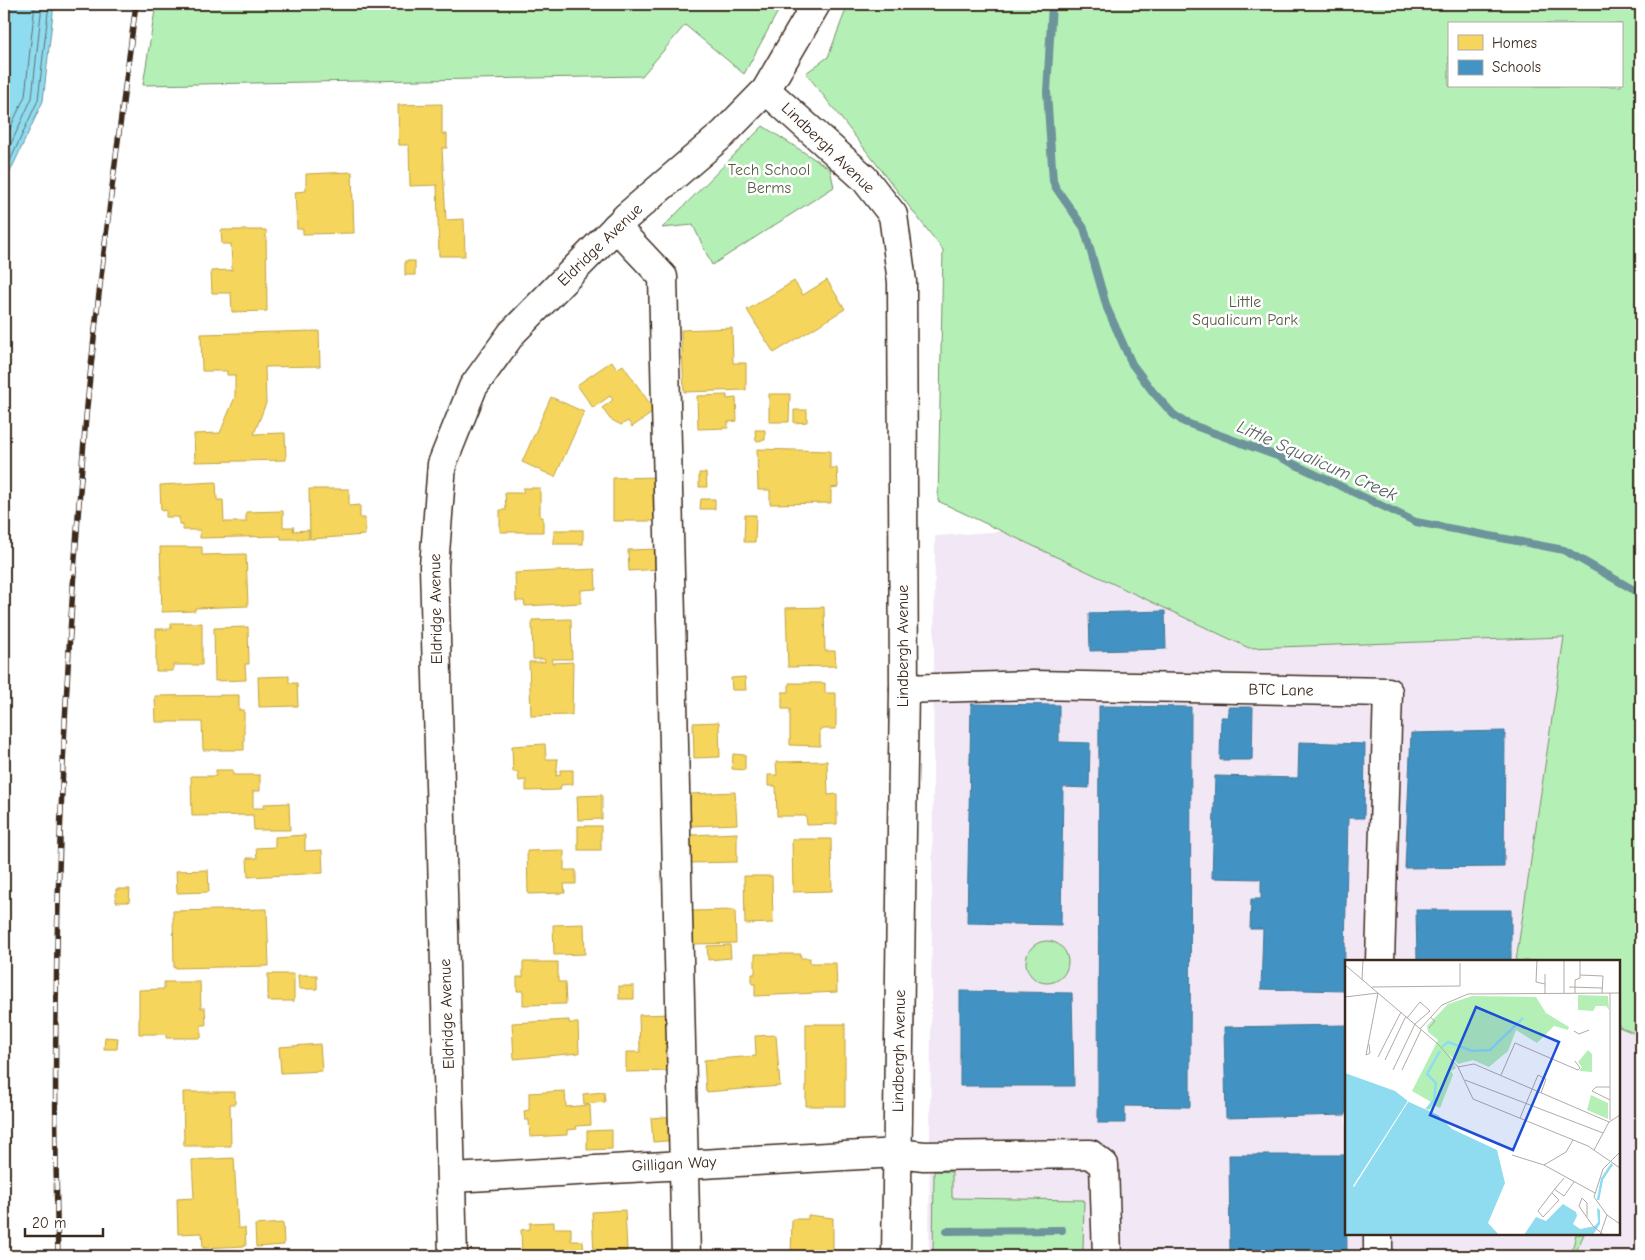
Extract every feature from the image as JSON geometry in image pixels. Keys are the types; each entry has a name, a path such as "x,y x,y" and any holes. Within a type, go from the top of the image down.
{"street":[{"name":"Eldridge Avenue","path":"452,1256 452,1178 434,566 442,464 473,387 512,333 616,227 723,134 766,90 816,4"},
{"name":"Lindbergh Avenue","path":"766,90 864,178 893,215 902,282 904,689 896,1256"},
{"path":"616,227 663,277 686,1256"},
{"name":"BTC Lane","path":"904,689 1033,685 1388,692 1380,960"},
{"name":"Gilligan Way","path":"452,1178 684,1163 897,1153 924,1156 1090,1154 1104,1165 1107,1256"},
{"path":"1378,1235 1378,1256"}],"shaded area":[{"path":"1641,485 1641,1256 929,1256 935,536"}],"green space":[{"path":"156,4 782,4 744,74 685,25 642,76 143,85"},
{"name":"Little Squalicum Park","path":"848,4 1641,4 1641,1036 1620,1027 1620,960 1516,960 1564,637 1249,648 938,501 943,250 806,73 828,57"},
{"name":"Tech School Berms","path":"763,126 830,169 834,187 712,265 693,225 662,228"},
{"path":"1047,941 1062,947 1068,962 1062,977 1047,983 1032,977 1026,962 1032,947"},
{"path":"934,1171 952,1172 952,1198 1084,1200 1083,1253 1048,1253 1047,1256 933,1256"},
{"path":"1576,1235 1584,1235 1574,1256 1571,1256"}],"water":[{"path":"4,4 54,4 43,101 4,185"}],"building: Homes":[{"path":"442,104 442,134 447,134 447,148 442,148 446,220 464,219 465,256 439,256 437,185 410,186 409,145 399,145 398,105"},
{"path":"352,172 354,233 303,234 303,229 297,229 295,192 306,191 306,174"},
{"path":"221,230 266,230 267,311 232,312 231,293 212,293 211,271 232,270 231,244 222,244"},
{"path":"405,261 415,261 415,275 405,275"},
{"path":"827,280 845,309 774,353 747,310 794,281 803,295"},
{"path":"732,328 733,363 746,363 746,390 684,392 681,330"},
{"path":"319,331 320,366 265,367 266,403 254,434 285,433 286,460 195,462 194,434 220,433 235,397 235,375 227,375 227,371 202,371 201,334"},
{"path":"612,361 617,369 623,365 655,411 632,427 628,421 621,425 610,419 602,408 613,400 610,396 593,408 577,385"},
{"path":"769,394 790,394 789,422 769,422"},
{"path":"727,395 727,399 736,398 737,421 728,422 728,428 698,429 697,396"},
{"path":"551,397 584,412 555,477 522,462"},
{"path":"794,410 807,410 807,422 794,423"},
{"path":"755,430 765,430 765,440 756,441"},
{"path":"757,449 830,451 830,468 837,468 838,487 831,488 831,503 770,504 770,490 758,490"},
{"path":"699,473 706,473 707,487 699,487"},
{"path":"659,477 660,521 613,521 613,478"},
{"path":"216,482 217,500 223,500 224,522 246,522 246,512 283,511 283,527 294,527 293,531 309,530 309,539 281,539 281,536 200,538 200,530 183,530 183,524 179,524 179,517 166,517 166,510 161,511 160,485"},
{"path":"523,488 540,488 540,517 543,517 543,532 500,532 500,510 506,510 505,493 523,493"},
{"path":"309,489 349,489 349,506 360,505 360,518 365,518 365,535 310,539"},
{"path":"701,499 715,499 715,509 700,509"},
{"path":"745,515 756,515 755,542 744,542"},
{"path":"554,530 583,530 583,544 554,544"},
{"path":"160,547 202,547 202,555 246,554 248,606 195,608 195,611 162,612"},
{"path":"660,549 660,569 629,571 628,550"},
{"path":"595,569 596,589 581,590 581,603 525,606 524,601 516,601 515,573"},
{"path":"824,607 825,651 835,651 836,666 788,667 786,608"},
{"path":"571,619 572,659 552,659 552,663 573,662 572,715 531,716 529,662 545,662 544,659 533,659 532,620"},
{"path":"171,623 202,623 202,665 173,665 173,671 156,671 156,629 171,629"},
{"path":"248,627 249,664 245,664 246,680 215,681 214,628"},
{"path":"289,676 289,683 297,683 298,706 259,707 258,677"},
{"path":"745,677 746,690 732,690 731,678"},
{"path":"789,683 825,683 825,693 836,693 836,729 820,729 820,746 790,745 790,709 782,709 782,692 789,692"},
{"path":"239,695 239,710 244,710 244,750 203,750 202,722 156,722 155,696"},
{"path":"719,722 720,757 694,758 693,723"},
{"path":"545,744 546,759 558,759 556,776 560,775 560,770 573,770 573,784 561,785 560,790 526,791 526,780 519,781 518,772 513,772 512,746"},
{"path":"733,754 745,755 745,770 732,769"},
{"path":"827,761 828,795 837,794 837,824 807,825 806,816 777,816 776,786 768,786 768,775 777,775 776,762"},
{"path":"216,770 233,770 233,775 260,775 260,791 253,791 253,808 264,808 264,804 289,803 290,830 254,830 253,815 192,816 191,776 216,776"},
{"path":"735,792 737,824 691,826 690,794"},
{"path":"602,795 602,819 578,820 577,796"},
{"path":"578,826 601,826 601,850 578,850"},
{"path":"737,833 737,862 690,863 690,835"},
{"path":"305,835 305,851 322,850 323,873 248,877 247,858 257,858 256,848 275,847 275,837"},
{"path":"792,839 831,839 832,891 793,892"},
{"path":"564,850 564,870 576,870 576,884 564,884 565,893 528,894 527,851"},
{"path":"208,870 209,892 177,893 176,871"},
{"path":"744,876 772,876 773,923 745,924"},
{"path":"116,889 130,889 129,902 116,902"},
{"path":"267,909 269,966 174,968 173,911"},
{"path":"735,910 736,943 693,944 692,911"},
{"path":"584,924 585,954 554,955 553,925"},
{"path":"730,945 731,958 708,960 707,946"},
{"path":"755,954 801,954 800,958 810,958 810,963 836,963 837,992 755,996 755,984 752,984 752,974 755,974"},
{"path":"523,962 558,962 558,982 565,982 566,1004 523,1005 523,991 517,991 517,977 523,977"},
{"path":"268,974 294,974 294,1001 268,1001"},
{"path":"298,975 317,975 317,989 299,989"},
{"path":"164,982 200,982 201,1008 205,1008 206,1025 201,1025 201,1038 166,1038 166,1034 139,1034 139,990 164,989"},
{"path":"619,986 634,986 634,999 619,999"},
{"path":"672,1014 674,1071 626,1072 626,1052 640,1052 639,1015"},
{"path":"569,1020 569,1023 578,1023 579,1053 514,1059 512,1023"},
{"path":"806,1024 845,1024 845,1106 806,1106"},
{"path":"776,1035 780,1086 706,1092 704,1060 756,1056 755,1036"},
{"path":"105,1037 118,1038 117,1049 104,1049"},
{"path":"320,1044 322,1071 281,1073 279,1047"},
{"path":"565,1091 566,1107 590,1105 591,1125 576,1126 577,1129 567,1130 567,1135 530,1137 529,1120 525,1120 524,1111 529,1110 529,1093"},
{"path":"183,1092 235,1092 235,1104 230,1104 231,1146 184,1146"},
{"path":"604,1092 605,1102 584,1104 583,1094"},
{"path":"678,1116 680,1140 653,1142 651,1118"},
{"path":"612,1130 612,1149 587,1150 587,1131"},
{"path":"234,1158 238,1228 245,1228 246,1246 203,1248 202,1233 178,1234 177,1199 194,1198 192,1160"},
{"path":"625,1210 627,1251 594,1253 592,1212"},
{"path":"808,1215 833,1218 833,1253 807,1252 807,1256 791,1256 792,1219 808,1219"},
{"path":"554,1222 554,1228 571,1228 571,1241 583,1241 584,1256 522,1256 521,1230 530,1229 530,1223"},
{"path":"283,1223 284,1245 256,1247 255,1225"}],"building: Schools":[{"path":"1165,611 1166,649 1090,651 1089,613"},
{"path":"971,704 1059,705 1059,742 1090,743 1089,788 1063,787 1061,925 967,923"},
{"path":"1099,706 1191,707 1190,1107 1125,1106 1125,1123 1098,1123"},
{"path":"1228,707 1253,707 1252,760 1220,760 1221,717 1228,717"},
{"path":"1505,731 1504,867 1405,868 1411,733"},
{"path":"1299,742 1365,744 1364,818 1348,818 1344,991 1261,989 1263,929 1250,929 1251,899 1261,899 1261,879 1212,878 1215,776 1298,778"},
{"path":"1416,910 1511,910 1511,960 1417,960"},
{"path":"960,991 1072,993 1074,1086 960,1086"},
{"path":"1345,1025 1345,1115 1226,1118 1224,1027"},
{"path":"1229,1155 1345,1155 1345,1235 1347,1235 1347,1256 1230,1256"}],"waterway":[{"name":"Little Squalicum Creek","path":"1052,4 1047,92 1053,181 1084,228 1107,308 1132,364 1153,392 1173,414 1184,422 1277,456 1416,522 1564,550 1641,594"},
{"path":"947,1231 1062,1230"}],"railway":[{"path":"58,1256 56,1151 57,941 64,732 70,627 91,365 136,4"}]}
